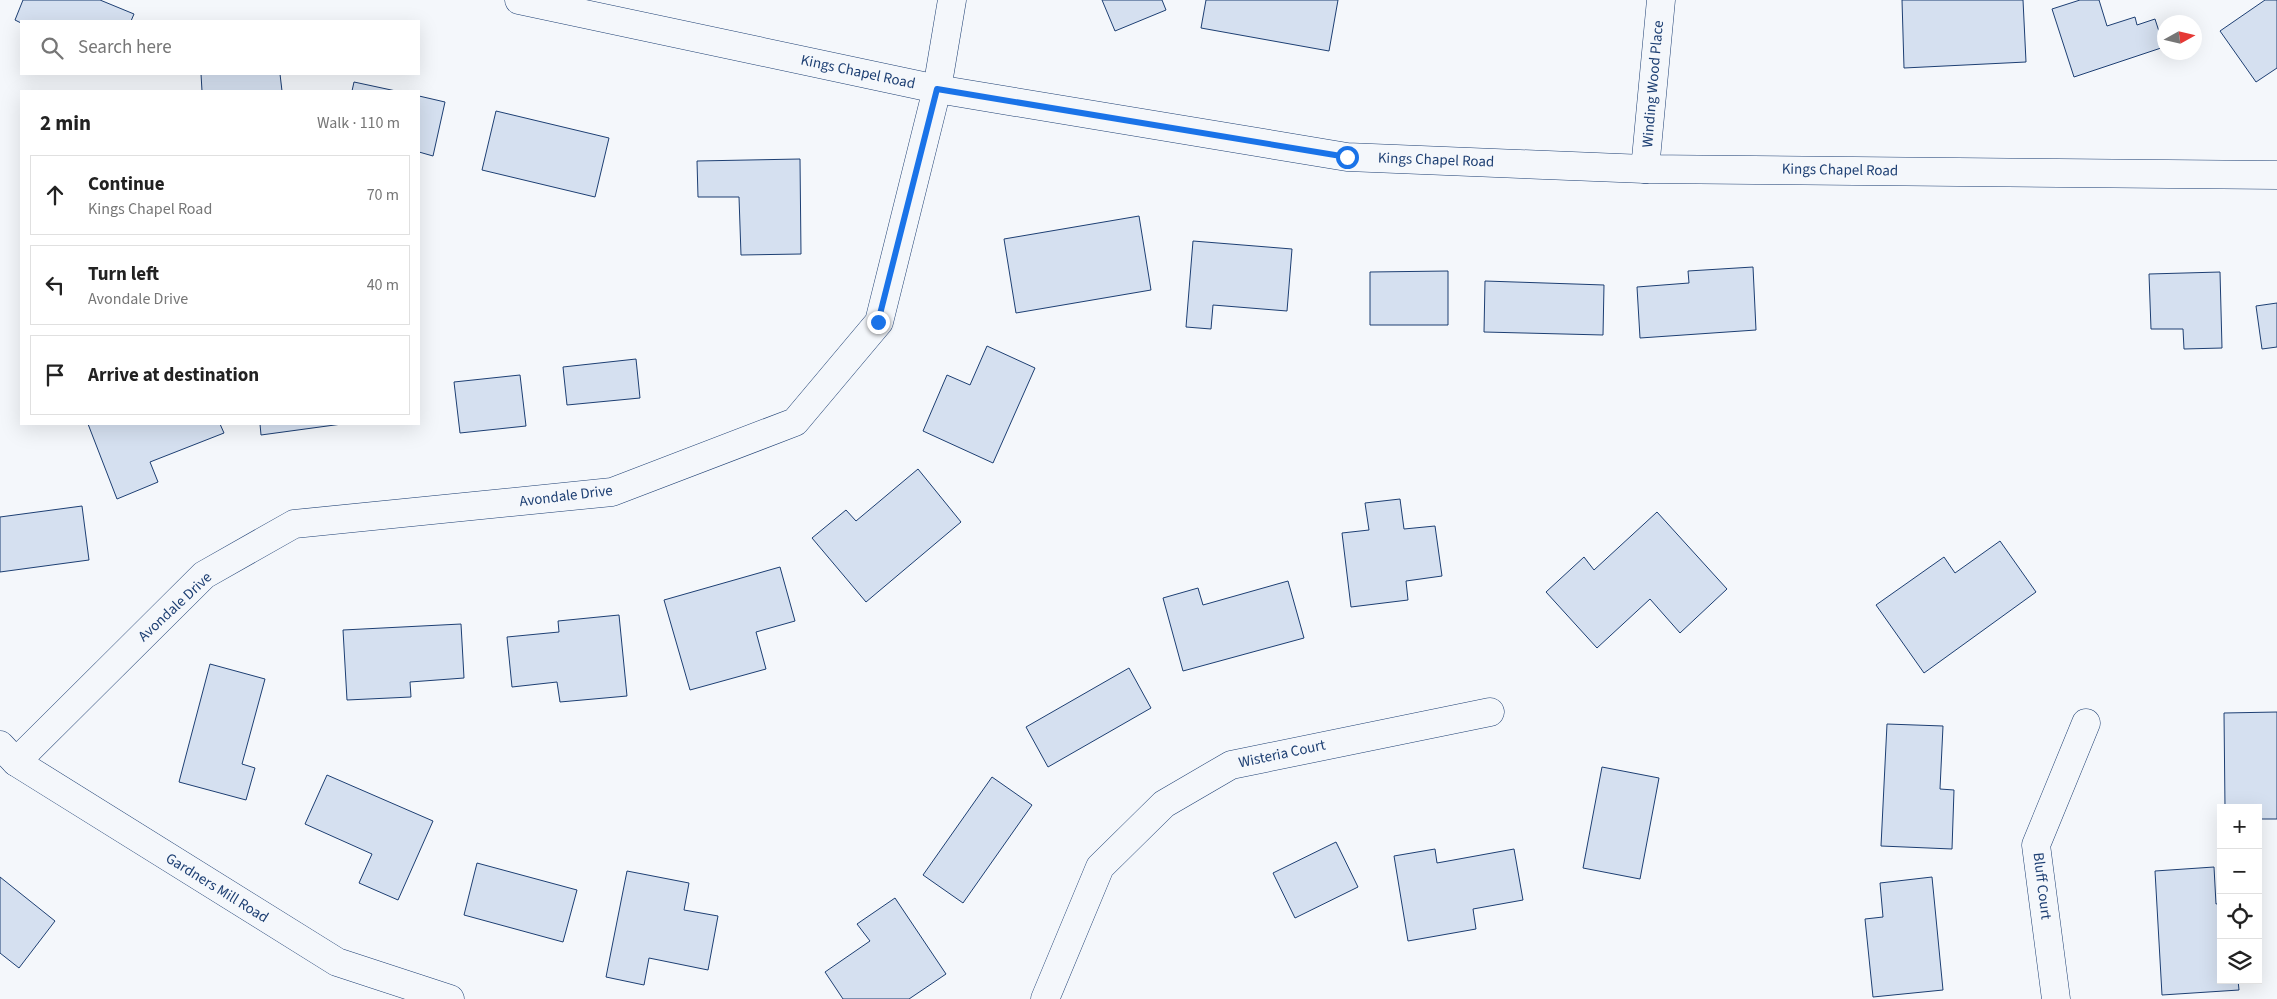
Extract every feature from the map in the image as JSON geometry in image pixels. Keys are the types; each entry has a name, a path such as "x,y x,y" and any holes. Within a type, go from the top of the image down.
{"street":[{"name":"Kings Chapel Road","path":"519,0 937,89 1347,157 1645,168 2277,174"},
{"name":"Avondale Drive","path":"8,754 204,575 294,524 612,492 795,422 878,322 937,89 952,0"},
{"name":"Winding Wood Place","path":"1645,168 1661,0"},
{"name":"Wisteria Court","path":"1045,999 1100,867 1164,804 1231,765 1490,712"},
{"name":"Bluff Court","path":"2056,999 2036,845 2086,723"},
{"name":"Gardners Mill Road","path":"8,754 337,962 450,999"}],"building":[{"path":"23,0 100,0 134,14 131,20 20,20 20,22 15,20"},
{"path":"1102,0 1162,0 1166,10 1115,31"},
{"path":"1206,0 1338,0 1329,51 1201,28"},
{"path":"1902,0 2023,0 2026,62 1904,68"},
{"path":"2080,0 2099,0 2107,26 2135,17 2137,25 2155,19 2157,25 2157,49 2074,77 2052,9"},
{"path":"2265,0 2277,0 2277,68 2256,82 2220,31"},
{"path":"201,75 280,75 282,90 202,90"},
{"path":"354,82 391,90 352,90"},
{"path":"420,96 445,102 433,156 420,152"},
{"path":"496,111 609,138 595,197 482,170"},
{"path":"800,159 801,254 741,255 739,197 698,197 697,161"},
{"path":"1139,216 1151,290 1016,313 1004,239"},
{"path":"1193,241 1292,249 1287,311 1213,305 1211,329 1186,327"},
{"path":"1753,267 1756,330 1640,338 1637,287 1689,283 1688,271"},
{"path":"1448,271 1448,325 1370,325 1370,272"},
{"path":"2220,272 2222,348 2184,349 2183,329 2151,329 2149,274"},
{"path":"1485,281 1604,285 1603,335 1484,332"},
{"path":"2277,303 2277,347 2262,349 2256,306"},
{"path":"987,346 1035,368 993,463 923,431 947,375 970,385"},
{"path":"636,359 640,398 567,405 563,367"},
{"path":"520,375 526,426 460,433 454,382"},
{"path":"88,425 220,425 224,433 150,462 158,482 117,499"},
{"path":"260,425 335,425 261,435"},
{"path":"918,469 961,522 866,602 812,538 846,510 856,521"},
{"path":"1400,499 1404,529 1435,526 1442,576 1406,581 1408,600 1351,607 1342,533 1369,530 1365,503"},
{"path":"82,506 89,560 0,572 0,517"},
{"path":"1657,512 1727,589 1680,633 1650,599 1597,648 1546,592 1584,557 1594,570"},
{"path":"2000,541 2036,592 1924,673 1876,605 1944,557 1955,573"},
{"path":"780,567 795,621 756,632 766,669 690,690 664,600"},
{"path":"1288,581 1304,638 1183,671 1163,598 1198,588 1203,605"},
{"path":"619,615 627,696 560,702 557,682 512,687 507,637 559,632 558,621"},
{"path":"461,624 464,678 410,682 411,697 347,700 343,630"},
{"path":"210,664 265,679 242,764 255,768 246,800 179,782"},
{"path":"1129,668 1151,708 1048,767 1026,727"},
{"path":"2277,712 2277,819 2262,819 2262,804 2225,804 2224,713"},
{"path":"1887,724 1943,726 1940,789 1954,790 1952,849 1881,846"},
{"path":"1602,767 1659,778 1640,879 1583,868"},
{"path":"327,775 433,821 398,900 359,883 372,854 305,824"},
{"path":"992,777 1032,805 963,903 923,875"},
{"path":"1336,842 1358,887 1295,918 1273,873"},
{"path":"1435,849 1437,863 1514,849 1523,900 1473,909 1476,929 1408,941 1394,856"},
{"path":"477,863 577,890 563,942 464,915"},
{"path":"2214,867 2217,904 2217,984 2238,984 2239,990 2162,995 2155,871"},
{"path":"627,871 689,883 684,910 718,916 708,970 649,958 644,985 606,977"},
{"path":"0,877 55,921 19,968 0,953"},
{"path":"1932,877 1943,990 1873,997 1865,919 1883,917 1880,883"},
{"path":"895,898 946,974 909,999 843,999 825,972 870,941 857,924"}],"route":[{"path":"878,322 937,89 1347,157"}]}
